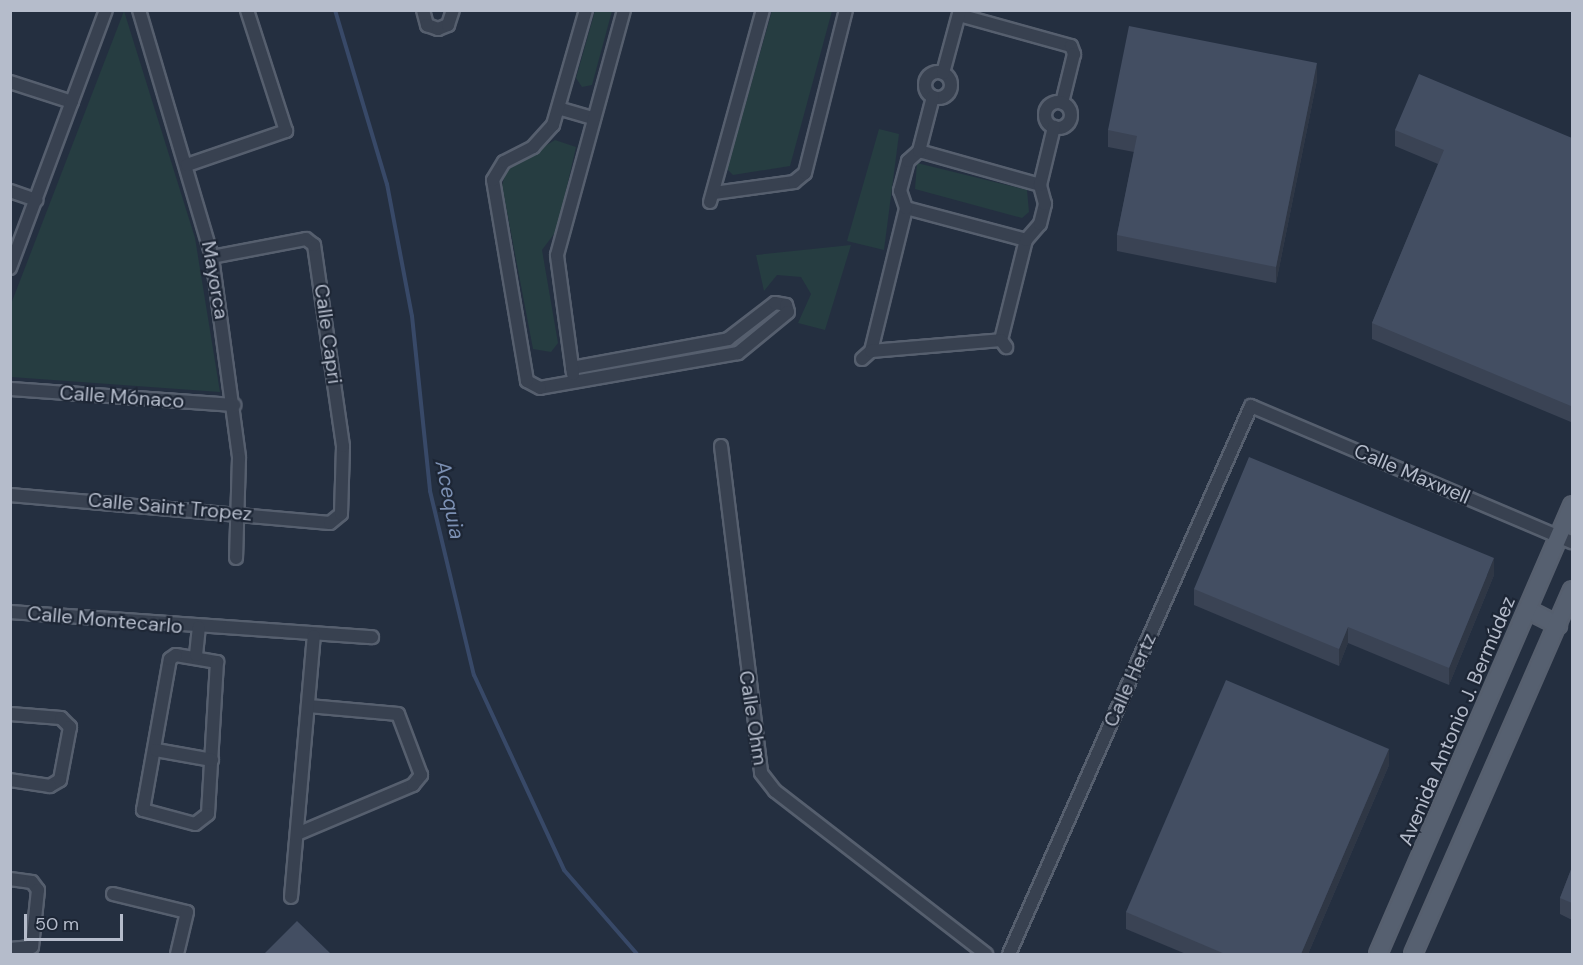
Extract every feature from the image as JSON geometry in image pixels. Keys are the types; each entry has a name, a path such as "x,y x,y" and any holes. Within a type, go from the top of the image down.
{"main road":[{"name":"Avenida Antonio J. Bermúdez","path":"1378,954 1528,610 1566,539 1572,505"},
{"path":"1413,954 1572,590"},
{"path":"1528,610 1558,625"}],"street":[{"path":"10,268 106,10"},
{"name":"Mayorca","path":"139,10 187,165 212,257 234,405 239,512 236,558"},
{"path":"187,165 286,131 247,10"},
{"path":"423,10 427,25 438,29 448,25 453,10"},
{"path":"572,368 728,339 771,304 788,309 785,319 746,348 685,364 540,388 527,381 493,180 504,162 541,141 561,109 586,10"},
{"path":"575,381 557,255 592,118 624,10"},
{"path":"763,10 712,198 794,182 805,173 846,10"},
{"path":"943,73 959,13 1071,46 1074,54 1062,103 1070,120 1054,127"},
{"path":"933,97 950,91 951,81 943,73"},
{"path":"943,73 926,80 933,97 919,151 908,161 900,191 906,208 866,355 1004,344 1026,240 1040,224 1045,204 1040,184 1054,127 1046,112 1062,103"},
{"path":"10,82 72,102"},
{"path":"561,109 592,118"},
{"path":"919,151 1040,184"},
{"path":"10,191 36,200"},
{"path":"906,208 1026,240"},
{"name":"Calle Capri","path":"212,257 306,240 314,245 343,446 344,510 330,523"},
{"path":"682,348 685,364"},
{"name":"Calle Mónaco","path":"10,388 234,405"},
{"name":"Calle Maxwell","path":"1251,406 1566,539"},
{"name":"Calle Hertz","path":"1009,954 1251,406"},
{"name":"Calle Ohm","path":"721,446 761,773 774,791 986,954"},
{"name":"Calle Saint Tropez","path":"10,495 239,512 330,523"},
{"name":"Calle Montecarlo","path":"10,612 314,636 372,637"},
{"name":"Calle Montecarlo","path":"196,655 199,627"},
{"path":"291,897 314,636"},
{"name":"Calle Montecarlo","path":"196,655 217,662 208,814 195,824 143,810 156,750 171,659 196,655"},
{"path":"297,834 413,785 421,775 398,714 308,706"},
{"path":"10,714 61,718 70,727 60,780 50,786 10,780"},
{"path":"156,750 212,760"},
{"path":"10,879 32,882 38,890 32,947 10,949"},
{"path":"113,894 187,912 177,954"}],"green space":[{"path":"124,11 195,238 220,392 11,377 11,304"},
{"path":"595,11 612,11 592,85 582,87 576,78"},
{"path":"772,11 832,11 790,166 733,175 727,169"},
{"path":"879,129 899,134 884,250 847,241"},
{"path":"555,140 576,147 557,230 542,250 558,343 551,352 533,349 502,185 507,169"},
{"path":"917,163 1027,190 1029,212 1022,218 915,189"},
{"path":"851,245 825,330 798,323 811,294 801,277 777,275 764,291 756,255"}],"building":[{"path":"1129,26 1317,63 1276,267 1117,235 1137,136 1108,130"},
{"path":"1419,74 1572,138 1571,406 1372,323 1444,150 1395,130"},
{"path":"1249,457 1494,558 1449,668 1348,627 1339,649 1194,589"},
{"path":"1226,680 1389,749 1301,954 1225,954 1126,912"},
{"path":"1572,867 1572,903 1560,898"},
{"path":"297,921 331,954 264,954"}],"waterway":[{"name":"Acequia","path":"335,10 387,184 412,316 430,491 474,675 564,870 637,954"}]}
